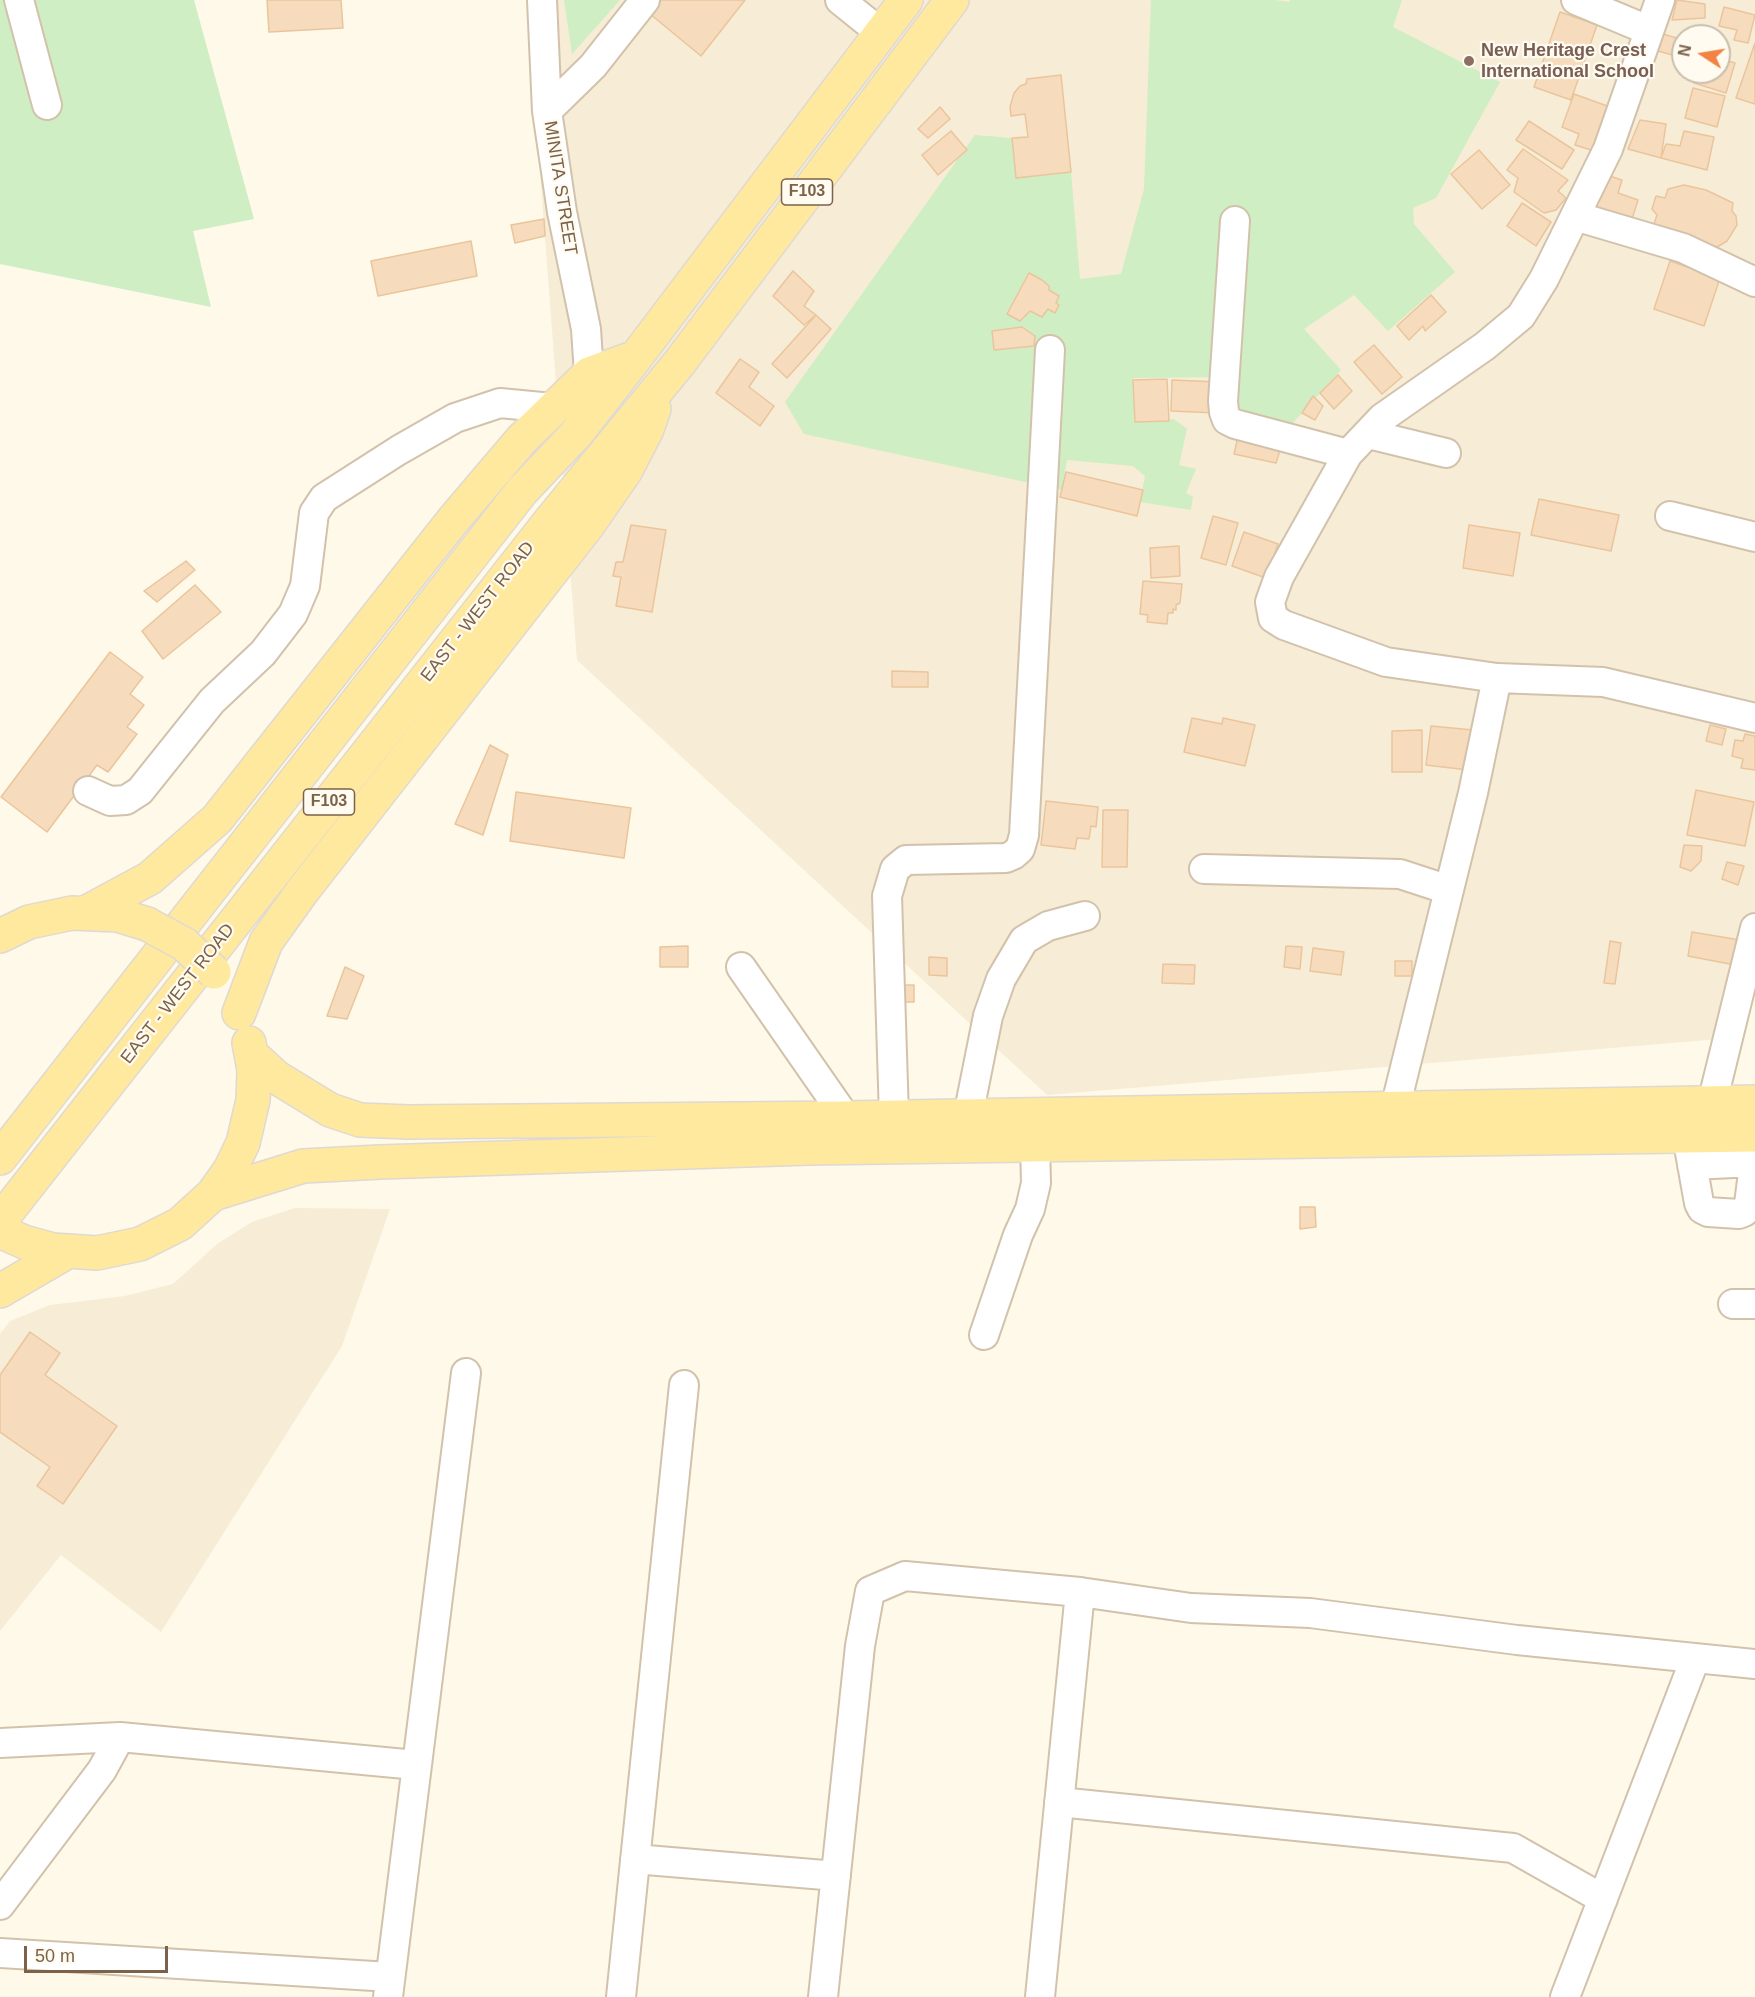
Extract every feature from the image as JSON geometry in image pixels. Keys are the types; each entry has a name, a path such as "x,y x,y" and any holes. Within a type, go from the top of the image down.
{"main road":[{"name":"F103","path":"0,1158 522,491 576,434 906,0"},
{"name":"EAST - WEST ROAD","path":"4,1230 550,520 662,384 952,0"},
{"path":"87,912 150,878 217,819 454,519 522,439 589,374 636,357"},
{"path":"239,1013 266,942 301,893 588,525 627,470 647,429 662,384"},
{"path":"0,936 15,927 43,917 87,912 118,915 147,924 184,944 214,972 239,1013 252,1055 253,1100 248,1129 230,1170 213,1194 180,1224 140,1244 97,1253 67,1252 38,1247 4,1230"},
{"path":"252,1055 276,1077 330,1110 360,1120 419,1122 846,1118 1755,1102"},
{"path":"213,1194 303,1166 755,1149 1035,1145 1690,1151 1755,1135"},
{"path":"0,1291 67,1252"}],"street":[{"path":"19,0 47,105"},
{"name":"MINITA STREET","path":"542,0 547,111 562,212 586,329 589,374"},
{"path":"547,111 593,66 645,0"},
{"path":"840,0 881,33"},
{"path":"1576,0 1648,30"},
{"path":"1660,0 1608,149 1544,279 1521,316 1485,346 1382,418 1348,454 1279,577 1270,602 1273,618 1284,626 1386,662 1497,678 1603,682 1755,718"},
{"path":"1575,216 1683,248 1755,282"},
{"path":"1235,221 1224,412 1227,420 1348,454"},
{"path":"894,1117 887,896 896,869 906,860 1006,858 1020,849 1024,835 1050,351"},
{"path":"88,791 110,801 126,800 140,791 212,701 263,653 293,614 305,586 314,513 324,498 399,450 455,418 500,403 552,408"},
{"path":"1368,434 1446,453"},
{"path":"1670,516 1755,537"},
{"path":"1395,1108 1473,793 1497,678"},
{"path":"1204,869 1400,874 1449,890"},
{"path":"968,1116 988,1016 1001,979 1023,940 1048,926 1085,916"},
{"path":"1712,1103 1755,928"},
{"path":"741,967 846,1118"},
{"path":"984,1335 1018,1235 1030,1209 1036,1183 1035,1145"},
{"path":"1754,1162 1690,1151 1702,1209 1708,1212 1739,1214 1744,1212 1749,1204 1755,1157"},
{"path":"0,1953 389,1987 466,1373"},
{"path":"621,1997 684,1385"},
{"path":"824,1997 860,1646 870,1591 905,1576 1080,1592 1191,1608 1310,1613 1517,1640 1755,1664"},
{"path":"1040,1997 1080,1592"},
{"path":"1565,1997 1695,1659"},
{"path":"0,1743 120,1737 416,1765"},
{"path":"0,1905 102,1770 120,1737"},
{"path":"1059,1802 1513,1848 1603,1899"},
{"path":"635,1858 836,1876"}],"shaded area":[{"path":"527,0 1755,0 1755,969 1732,1038 1047,1095 577,660"},
{"path":"295,1208 390,1209 342,1346 161,1632 61,1555 0,1631 0,1334 10,1321 50,1305 125,1296 173,1284 217,1244 252,1222"}],"green space":[{"path":"0,0 194,0 254,219 193,231 211,307 0,264"},
{"path":"564,0 620,0 572,54"},
{"path":"1151,0 1289,2 1290,0 1402,0 1393,27 1500,82 1436,198 1413,208 1414,224 1455,272 1388,331 1354,295 1304,329 1341,370 1291,425 1222,409 1220,377 1133,378 1135,422 1174,419 1187,429 1179,465 1196,469 1186,493 1193,497 1191,510 1140,502 1145,476 1133,466 1067,460 1062,490 804,434 785,402 975,135 1012,138 1016,178 1071,172 1080,279 1121,274 1144,189"}],"building":[{"path":"267,0 341,0 343,28 269,32"},
{"path":"651,0 745,0 701,56 644,9"},
{"path":"1677,0 1705,4 1705,18 1672,20"},
{"path":"1724,7 1755,15 1748,43 1734,40 1737,30 1731,29 1731,24 1720,24"},
{"path":"1560,12 1597,25 1571,100 1534,87"},
{"path":"1663,34 1671,36 1671,55 1658,51"},
{"path":"1755,43 1755,104 1736,98"},
{"path":"1731,62 1735,63 1731,76"},
{"path":"1061,75 1071,172 1016,178 1012,138 1028,137 1025,114 1011,116 1010,107 1014,93 1020,86 1026,84 1027,79"},
{"path":"1697,84 1729,84 1726,93"},
{"path":"1693,88 1725,96 1717,127 1685,118"},
{"path":"1574,94 1610,107 1594,151 1575,145 1579,134 1562,127"},
{"path":"940,107 950,119 928,138 918,129"},
{"path":"1640,120 1666,124 1661,158 1628,149"},
{"path":"1529,121 1574,150 1562,169 1516,140"},
{"path":"951,131 967,150 938,175 922,155"},
{"path":"1684,131 1714,137 1707,170 1661,158 1666,144 1680,146"},
{"path":"1523,149 1568,180 1558,191 1566,198 1556,210 1544,213 1514,192 1518,178 1507,170"},
{"path":"1479,150 1510,185 1482,209 1451,174"},
{"path":"1603,174 1622,180 1618,193 1638,200 1631,222 1591,209"},
{"path":"1684,185 1706,190 1733,203 1732,211 1736,216 1737,225 1727,241 1717,247 1697,244 1654,224 1657,215 1652,209 1656,196 1665,198 1668,189"},
{"path":"1522,203 1551,222 1536,246 1507,226"},
{"path":"544,219 545,236 515,243 511,225"},
{"path":"471,241 477,276 378,296 371,261"},
{"path":"1670,261 1720,278 1704,326 1654,309"},
{"path":"793,271 814,291 804,306 816,315 804,325 773,296"},
{"path":"1029,273 1042,280 1049,286 1049,290 1059,296 1056,303 1059,305 1055,313 1048,309 1042,317 1030,311 1020,321 1007,314"},
{"path":"1431,295 1446,312 1425,331 1423,326 1409,340 1397,326"},
{"path":"816,315 831,329 787,378 772,364"},
{"path":"1022,327 1035,336 1034,346 994,350 992,331"},
{"path":"1374,345 1402,377 1382,394 1354,362"},
{"path":"740,359 759,372 749,387 774,406 760,426 716,393"},
{"path":"1338,375 1352,391 1334,409 1320,393"},
{"path":"1167,379 1169,421 1135,422 1133,380"},
{"path":"1172,380 1218,382 1217,413 1171,411"},
{"path":"1313,396 1323,406 1315,420 1302,413"},
{"path":"1238,437 1281,447 1276,463 1234,454"},
{"path":"1066,472 1143,490 1137,516 1060,497"},
{"path":"1539,499 1619,515 1611,551 1531,535"},
{"path":"1213,516 1238,523 1226,565 1201,558"},
{"path":"631,525 666,530 652,612 616,606 621,577 613,576 616,562 623,562"},
{"path":"1469,525 1520,533 1513,576 1463,568"},
{"path":"1244,532 1278,544 1266,578 1232,566"},
{"path":"1179,546 1180,576 1151,578 1150,548"},
{"path":"186,561 195,570 157,602 144,591"},
{"path":"1143,581 1182,584 1180,603 1176,605 1176,610 1173,609 1173,613 1168,613 1167,624 1147,622 1148,615 1140,614"},
{"path":"195,585 221,612 163,659 142,631"},
{"path":"110,652 143,677 130,694 144,705 127,727 137,734 108,772 97,765 47,832 1,797"},
{"path":"892,671 928,672 928,687 892,687"},
{"path":"1192,718 1222,724 1223,718 1255,725 1245,766 1184,752"},
{"path":"1710,725 1726,729 1722,745 1706,741"},
{"path":"1431,726 1473,730 1468,770 1426,765"},
{"path":"1422,730 1422,772 1392,772 1392,731"},
{"path":"1745,734 1755,736 1755,770 1741,768 1743,759 1732,756 1735,740 1743,741"},
{"path":"490,745 508,755 483,835 455,824"},
{"path":"1696,790 1754,802 1745,846 1687,835"},
{"path":"516,792 631,808 624,858 510,841"},
{"path":"1046,801 1098,807 1096,827 1091,826 1089,839 1077,838 1075,849 1041,845"},
{"path":"1103,810 1128,810 1127,867 1102,867"},
{"path":"1684,845 1702,846 1701,861 1691,871 1680,867"},
{"path":"1727,862 1744,866 1738,885 1722,879"},
{"path":"1692,932 1740,940 1735,965 1688,956"},
{"path":"1610,941 1621,943 1615,984 1604,983"},
{"path":"688,946 688,967 660,967 660,947"},
{"path":"1286,946 1302,947 1300,969 1284,967"},
{"path":"1313,948 1344,952 1341,975 1310,971"},
{"path":"929,957 947,958 947,976 929,975"},
{"path":"1395,961 1412,961 1412,976 1395,976"},
{"path":"1163,964 1195,965 1194,984 1162,983"},
{"path":"345,967 364,976 347,1019 327,1016"},
{"path":"901,985 914,985 914,1002 900,1002"},
{"path":"1300,1207 1315,1207 1316,1227 1300,1229"},
{"path":"30,1332 60,1353 45,1375 117,1426 63,1504 37,1486 50,1467 0,1432 0,1375"}],"place":[{"name":"New Heritage Crest International School","path":"1469,61"}]}
